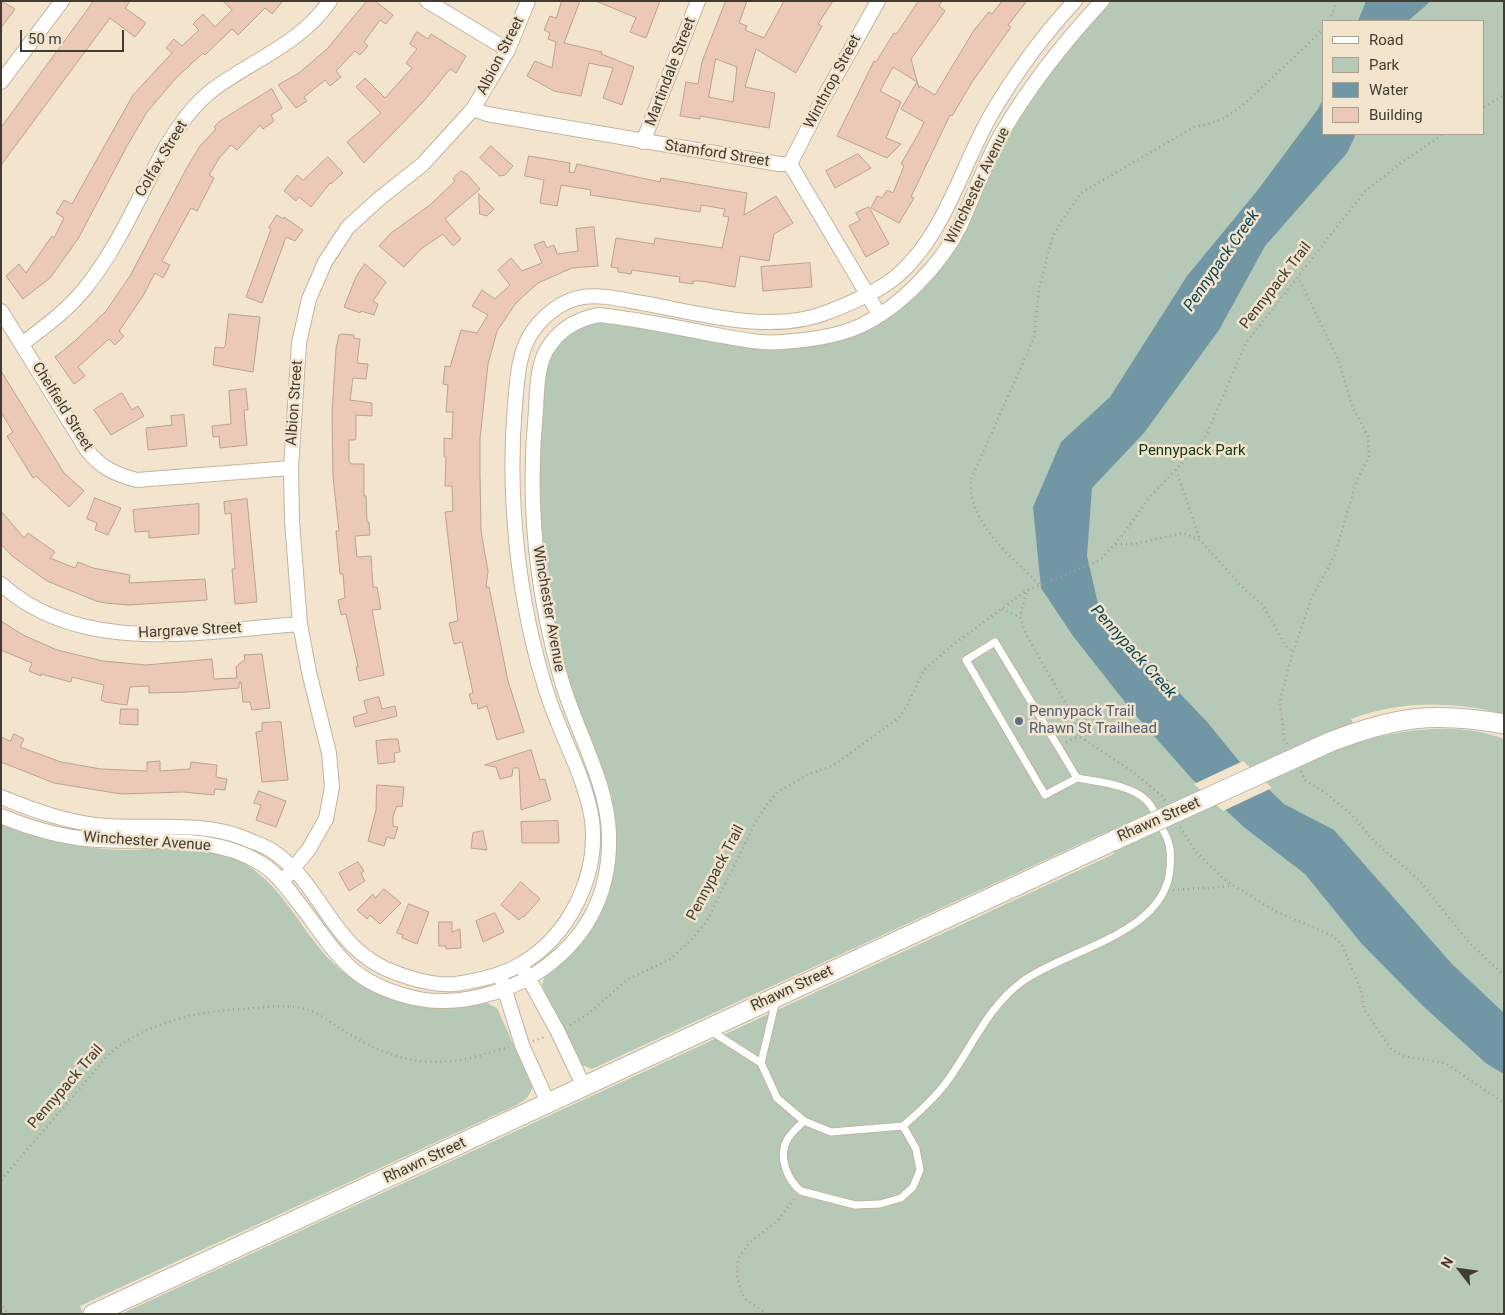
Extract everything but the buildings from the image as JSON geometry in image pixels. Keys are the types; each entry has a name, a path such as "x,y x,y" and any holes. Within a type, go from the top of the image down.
{"main road":[{"name":"Rhawn Street","path":"93,1314 777,996 1330,742 1388,722 1423,716 1468,718 1504,724"}],"street":[{"path":"1,82 62,1"},
{"name":"Colfax Street","path":"22,344 59,316 82,292 104,262 174,132 200,101 215,88 295,39 311,25 330,1"},
{"path":"427,1 508,50"},
{"name":"Albion Street","path":"282,882 309,849 326,819 332,787 329,753 309,672 300,624 292,521 291,468 299,343 309,299 325,262 348,228 380,198 423,164 473,109 508,50 528,1"},
{"name":"Martindale Street","path":"643,142 698,1"},
{"name":"Winthrop Street","path":"790,164 822,101 878,1"},
{"name":"Winchester Avenue","path":"1,797 68,821 105,826 216,830 240,836 270,850 293,870 355,950 374,963 393,972 428,982 452,984 500,973 521,964 554,937 582,895 592,846 592,822 586,798 543,683 519,566 512,464 518,372 530,335 552,310 582,297 609,298 718,316 795,321 824,314 894,279 917,256 936,227 993,112 1040,44 1075,1"},
{"name":"Winchester Avenue","path":"1,816 38,829 97,840 208,843 232,850 262,864 282,882 347,967 385,989 421,999 444,1001 490,995 528,978 569,948 584,929 597,906 608,858 607,808 561,678 550,636 534,530 532,480 534,429 543,359 556,338 570,324 584,318 599,315 743,340 780,342 824,337 860,326 879,314 923,280 945,252 960,226 983,168 1022,100 1073,33 1102,1"},
{"name":"Stamford Street","path":"473,109 488,114 643,142 779,164 790,164 879,314"},
{"name":"Chelfield Street","path":"1,311 95,461 121,476 137,480 291,468"},
{"path":"524,351 543,359"},
{"name":"Hargrave Street","path":"1,584 38,611 108,632 144,635 300,624"},
{"path":"543,683 561,678"},
{"path":"38,829 43,813"},
{"path":"521,964 558,1032 584,1087"},
{"path":"500,973 522,1045 548,1104"}],"lane":[{"path":"708,1029 761,1063 777,1098 804,1121 831,1132 904,1126 947,1082 992,1010 1023,981 1133,925 1154,909 1164,891 1170,873 1171,854 1169,841 1149,803 1137,794 1100,782 1077,778 1045,795 966,660 996,642 1077,778"},
{"path":"761,1063 777,996"},
{"path":"804,1121 787,1141 782,1160 794,1186 801,1191 855,1205 880,1204 901,1198 913,1187 920,1170 916,1149 904,1126"}],"path":[{"path":"1330,20 1336,1"},
{"path":"1039,584 994,539 975,509 970,491 971,479 1034,338 1039,288 1053,236 1081,194 1194,127 1211,124 1232,114 1252,99 1322,30"},
{"path":"1485,106 1504,95"},
{"name":"Pennypack Trail","path":"1,1180 110,1053 126,1040 165,1022 203,1012 288,1006 304,1008 314,1012 374,1049 402,1059 454,1061 522,1045 558,1032 588,1014 628,979 669,960 707,921 755,823 767,804 792,782 834,765 852,754 898,718 907,706 924,670 954,644 1026,591 1100,560 1115,544 1151,496 1204,438 1246,343 1365,191 1402,162 1442,135"},
{"path":"1288,746 1284,738 1280,700 1293,652 1312,597 1334,557 1342,537 1348,505 1357,480 1369,457 1368,436 1352,406 1338,359 1298,277"},
{"path":"1176,469 1200,540 1244,589 1262,604 1286,646 1293,652"},
{"path":"1115,544 1134,544 1183,533 1200,540"},
{"path":"1026,591 1020,617 1027,636 1075,720 1079,736 1133,772 1162,796 1166,804"},
{"path":"1002,609 1020,617"},
{"path":"1297,763 1305,780 1352,815 1374,841 1419,880 1467,940 1504,976"},
{"path":"1176,820 1196,852 1233,886 1275,911 1333,936 1342,945 1354,972 1364,1009 1391,1049 1403,1056 1445,1063 1504,1103"},
{"path":"1164,891 1233,886"},
{"path":"766,1314 744,1298 737,1278 738,1259 750,1242 778,1220 801,1191"},
{"path":"1,1302 8,1314"}],"green space":[{"name":"Pennypack Park","path":"1108,1 1504,1 1504,714 1466,707 1427,704 1389,708 1351,719 1362,741 1397,733 1433,729 1469,730 1504,739 1504,1314 121,1314 1114,854 1106,832 592,1069 577,1063 542,985 545,976 550,974 580,944 601,908 616,849 612,796 574,701 549,609 536,494 544,369 555,343 574,328 602,321 684,336 810,345 917,291 1044,77"},
{"path":"1,824 46,839 77,845 123,850 200,848 213,850 240,861 254,870 276,890 330,960 349,976 369,989 391,998 414,1003 462,1006 487,1003 497,1008 532,1086 531,1092 523,1101 512,1107 80,1306 83,1314 1,1314"}],"water":[{"path":"1366,1 1431,1 1409,20 1358,20"},
{"name":"Pennypack Creek","path":"1322,102 1322,135 1356,135 1347,153 1265,246 1219,330 1144,433 1092,488 1087,556 1099,608 1208,723 1238,760 1284,804 1334,830 1452,964 1504,1013 1504,1074 1487,1064 1423,1006 1361,943 1305,874 1245,828 1192,779 1132,711 1073,636 1041,588 1033,507 1061,442 1110,397 1187,276 1257,191"}],"pier":[{"path":"1243,761 1272,788 1223,811 1194,784"}],"place":[{"name":"Pennypack Trail Rhawn St Trailhead","path":"1019,721"}]}
